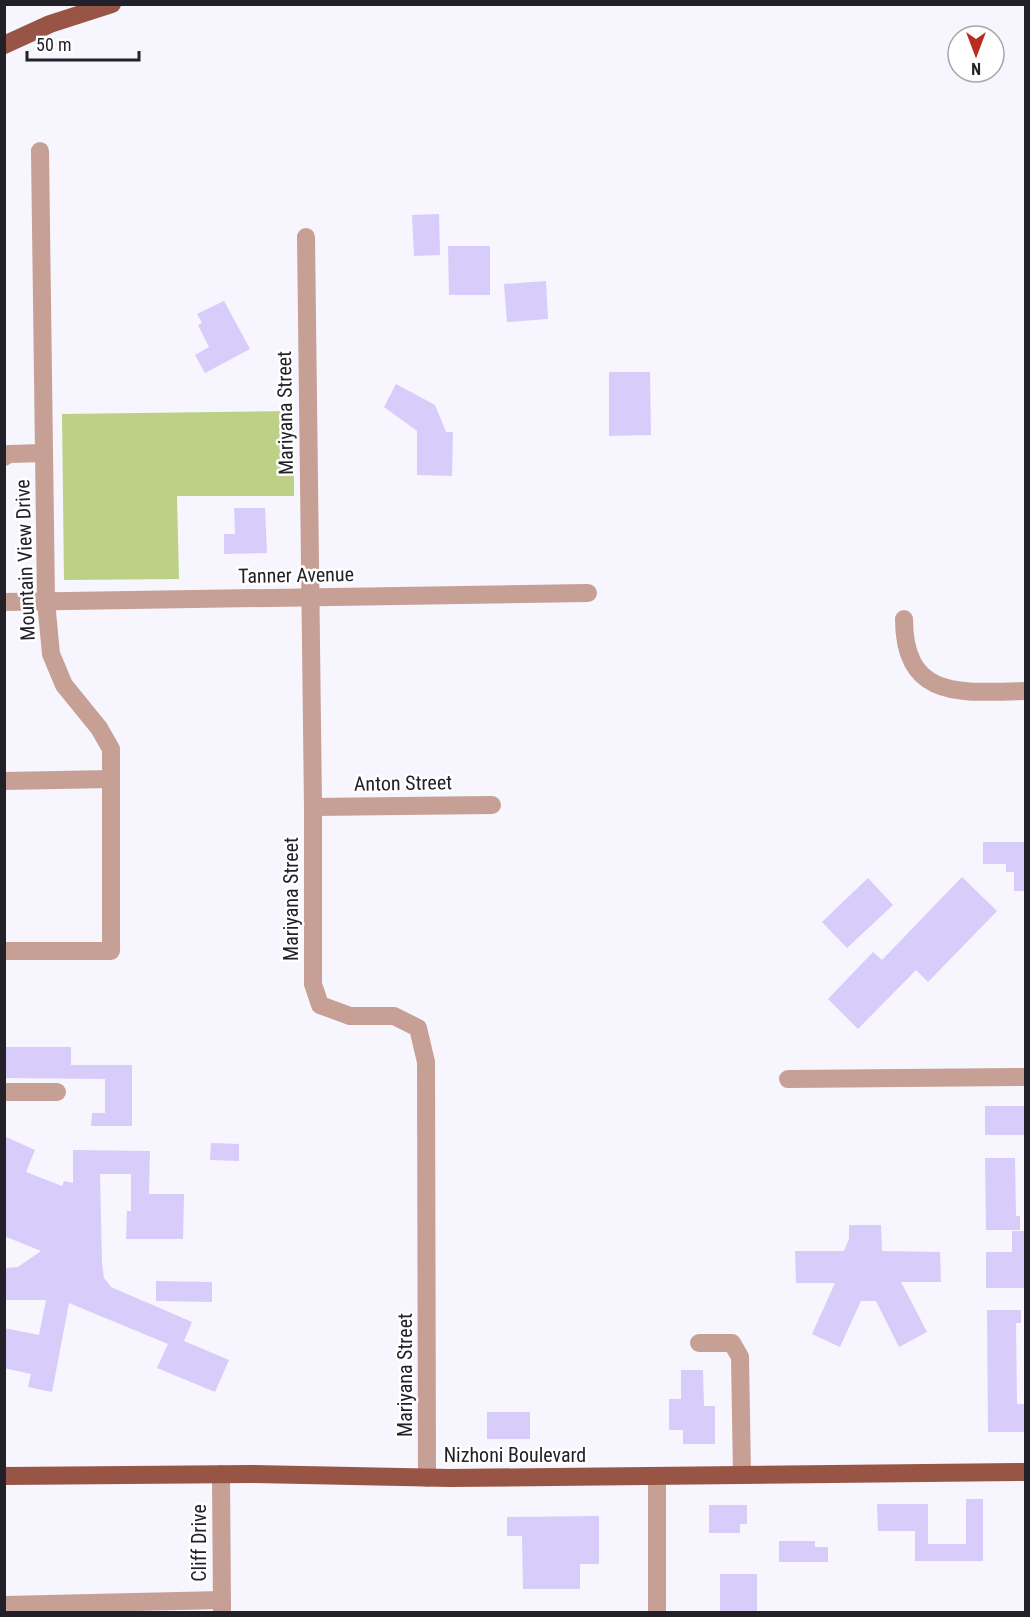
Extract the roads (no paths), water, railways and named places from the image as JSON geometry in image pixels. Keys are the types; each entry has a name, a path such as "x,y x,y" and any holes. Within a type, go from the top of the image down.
{"main road":[{"path":"4,45 50,24 112,4"},
{"name":"Nizhoni Boulevard","path":"4,1476 221,1474 428,1478 1026,1472"}],"street":[{"name":"Mountain View Drive","path":"4,951 111,951 111,749 99,728 64,685 51,654 46,601 40,151"},
{"name":"Mariyana Street","path":"306,237 309,598 314,807 314,984 320,1005 350,1016 394,1016 418,1028 426,1062 428,1478"},
{"path":"4,457 9,454 44,453"},
{"name":"Tanner Avenue","path":"4,602 588,593"},
{"path":"904,619 906,649 914,666 927,679 948,690 1026,691"},
{"path":"4,781 111,779"},
{"name":"Anton Street","path":"314,807 492,805"},
{"path":"788,1079 1026,1077"},
{"path":"4,1092 57,1092"},
{"path":"699,1343 732,1343 740,1357 742,1475"},
{"name":"Cliff Drive","path":"221,1474 222,1606"},
{"path":"657,1476 657,1612"},
{"path":"4,1605 222,1606"}]}
